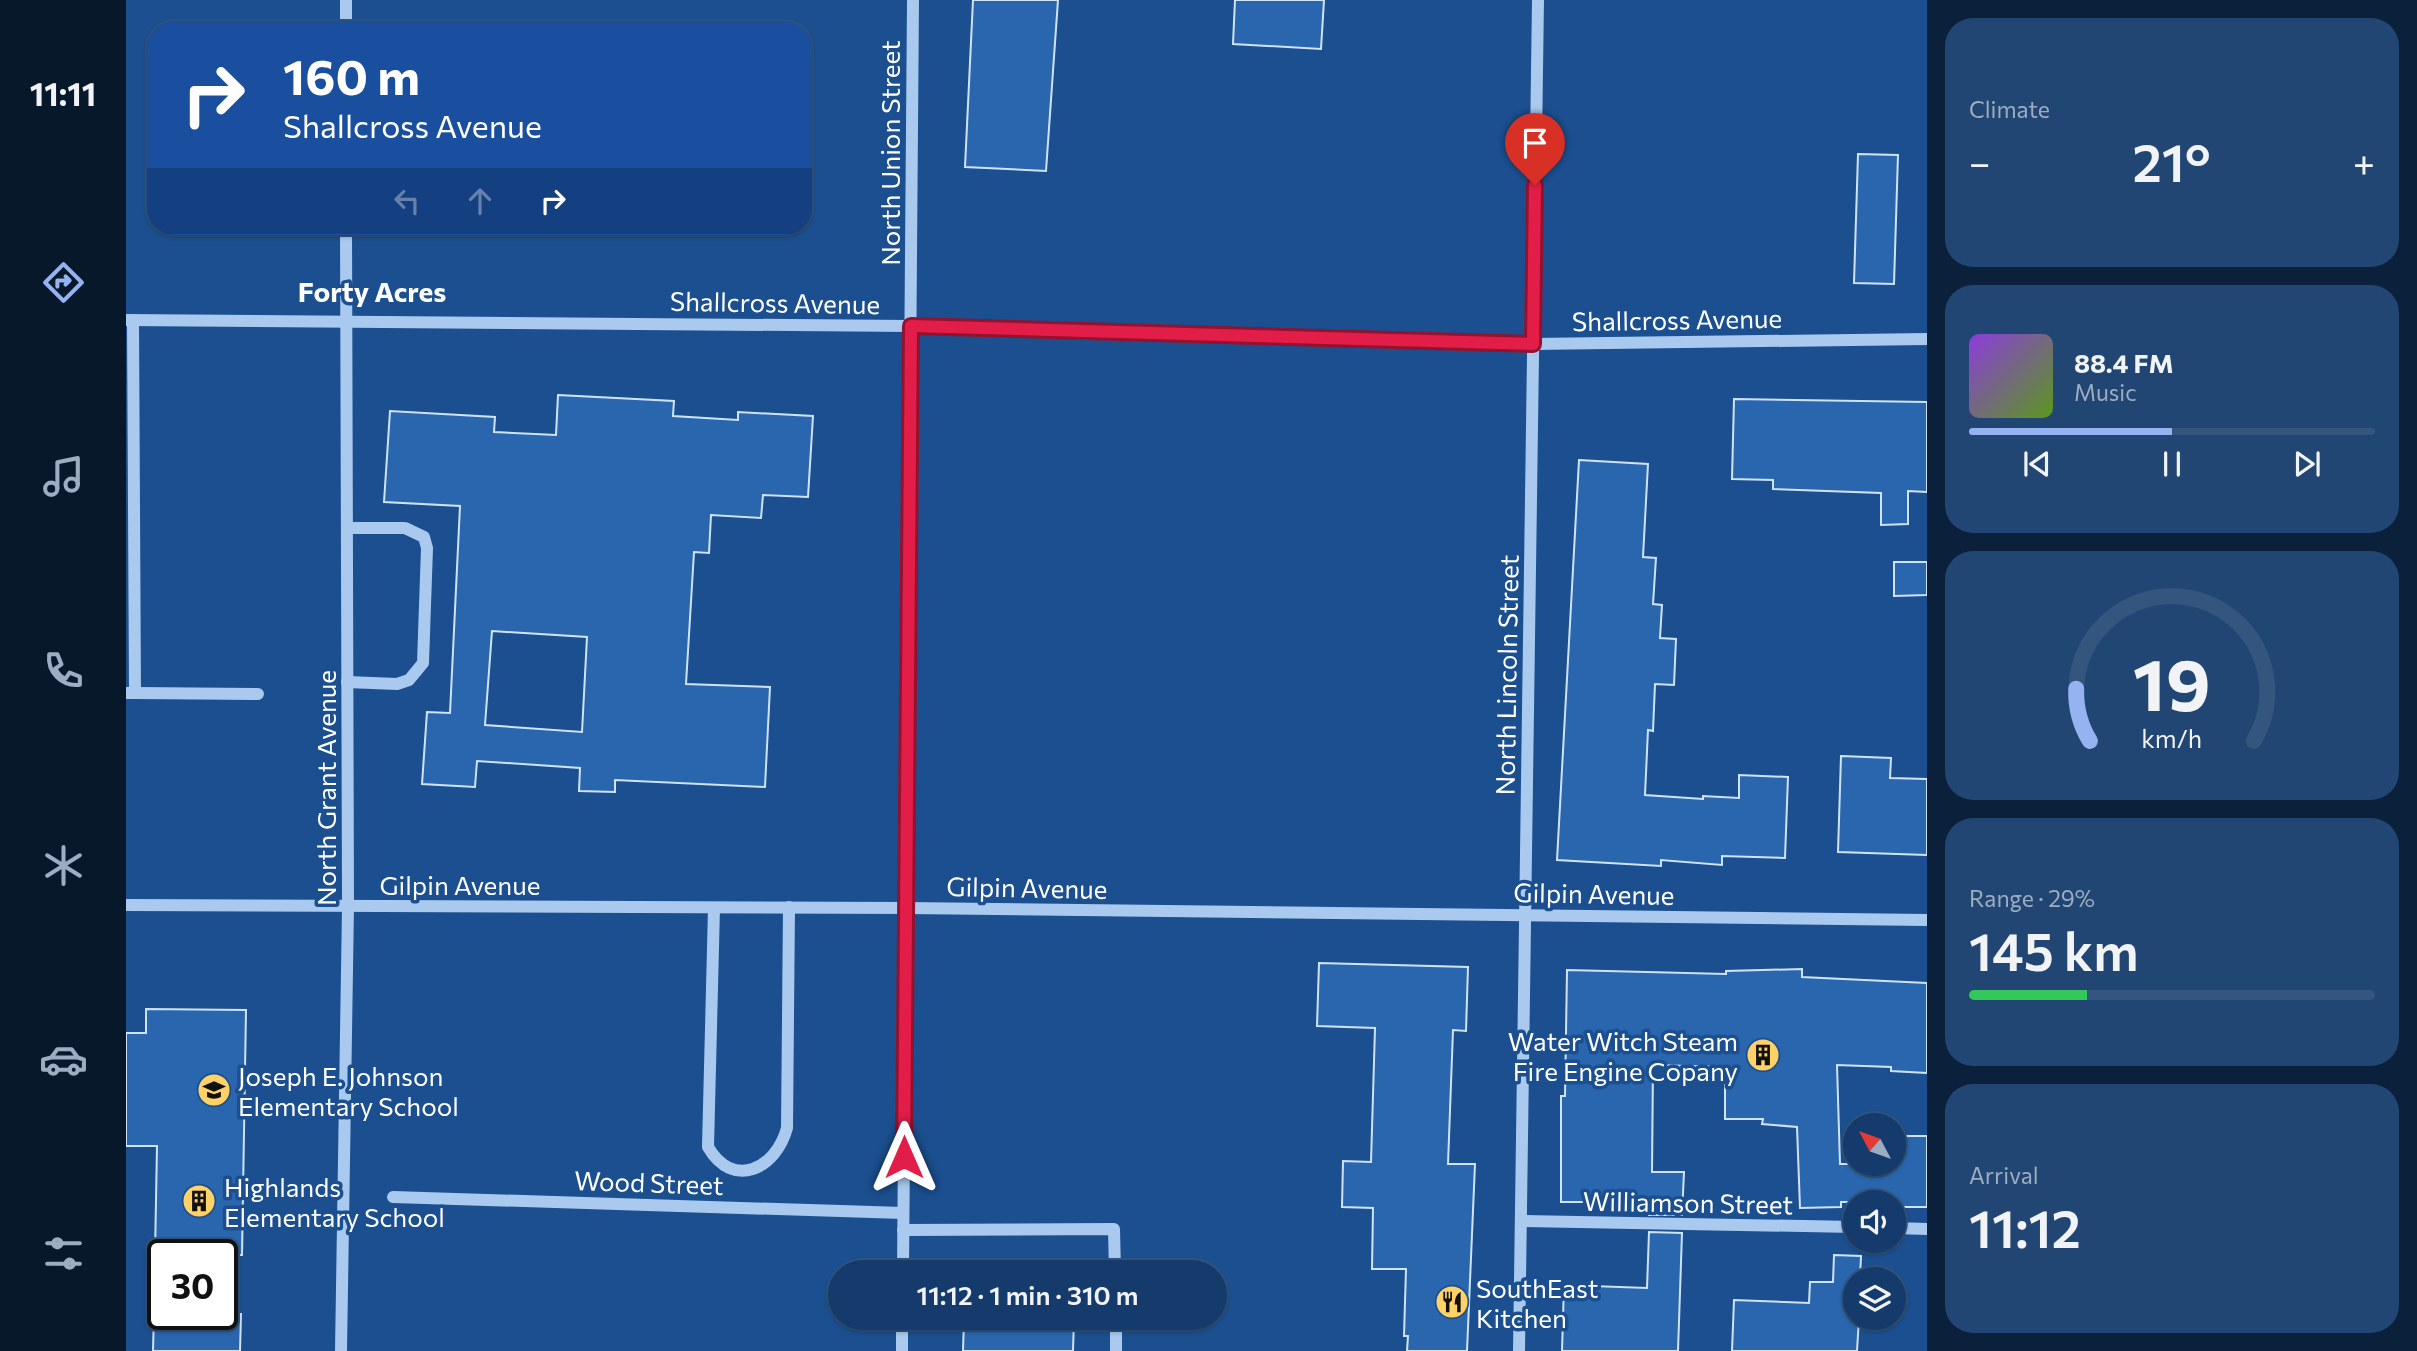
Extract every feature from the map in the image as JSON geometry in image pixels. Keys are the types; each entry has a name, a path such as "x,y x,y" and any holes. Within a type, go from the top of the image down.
{"street":[{"path":"346,0 346,21"},
{"name":"North Union Street","path":"903,1260 913,0"},
{"name":"North Lincoln Street","path":"1519,1351 1538,0"},
{"name":"North Grant Avenue","path":"341,1351 348,906 346,235"},
{"path":"130,320 131,693 258,694"},
{"name":"Shallcross Avenue","path":"130,320 911,326 1533,344 1927,339"},
{"path":"347,528 405,528 424,537 427,548 423,663 409,680 397,684 347,682"},
{"name":"Gilpin Avenue","path":"126,905 906,908 1927,920"},
{"path":"714,908 708,1147 715,1160 726,1167 749,1171 772,1158 783,1143 787,1128 789,908"},
{"name":"Wood Street","path":"393,1197 904,1213"},
{"name":"Williamson Street","path":"1521,1221 1843,1227"},
{"path":"1906,1228 1927,1229"},
{"path":"903,1230 1114,1229 1115,1260"},
{"path":"902,1330 902,1351"},
{"path":"1116,1330 1116,1351"}],"building":[{"path":"973,0 1058,0 1046,171 965,167"},
{"path":"1235,0 1324,0 1321,49 1233,44"},
{"path":"1858,154 1898,155 1894,284 1854,283"},
{"path":"558,395 674,401 673,416 738,420 738,412 813,416 808,497 763,495 761,518 711,515 709,553 694,552 686,684 770,687 765,787 615,780 615,792 579,791 580,768 477,761 475,787 422,784 427,712 450,713 460,506 384,502 390,411 495,417 494,432 556,435","holes":["492,631 587,637 582,732 485,725"]},
{"path":"1734,399 1927,402 1927,492 1908,491 1908,524 1881,525 1881,493 1773,489 1773,480 1732,479"},
{"path":"1579,460 1648,464 1643,557 1656,558 1653,604 1662,605 1660,638 1676,639 1674,685 1655,684 1653,731 1648,730 1645,795 1703,799 1703,796 1739,798 1739,775 1788,777 1785,858 1722,856 1722,865 1661,860 1661,866 1557,860"},
{"path":"1894,562 1927,562 1927,595 1894,596"},
{"path":"1841,756 1891,758 1890,778 1927,779 1927,855 1838,852"},
{"path":"1319,963 1468,967 1466,1031 1453,1030 1448,1164 1475,1164 1467,1351 1407,1351 1408,1336 1404,1336 1406,1269 1372,1269 1373,1208 1342,1207 1343,1161 1371,1162 1375,1028 1317,1026"},
{"path":"1802,969 1802,977 1927,983 1927,1073 1891,1071 1891,1067 1837,1065 1840,1164 1843,1164 1843,1176 1906,1176 1906,1136 1927,1136 1927,1207 1906,1207 1906,1190 1843,1190 1841,1207 1800,1208 1797,1127 1762,1124 1763,1119 1725,1119 1725,1067 1653,1065 1652,1172 1684,1172 1682,1215 1649,1215 1649,1202 1561,1202 1561,1096 1565,1096 1567,970 1726,974 1726,971"},
{"name":"Highlands Elementary School","path":"146,1009 246,1010 242,1255 238,1255 238,1239 155,1239 157,1146 126,1146 126,1033 146,1033"},
{"path":"1649,1232 1682,1233 1678,1351 1562,1351 1564,1285 1647,1288"},
{"path":"1834,1255 1861,1256 1861,1267 1843,1267 1843,1330 1858,1330 1857,1351 1732,1351 1734,1300 1809,1303 1810,1282 1833,1282"},
{"path":"238,1314 241,1314 240,1351 153,1351 154,1330 238,1330"},
{"path":"964,1330 1074,1330 1073,1351 963,1351"}],"place":[{"name":"Water Witch Steam Fire Engine Copany","path":"1763,1055"},
{"name":"Joseph E. Johnson Elementary School","path":"214,1090"},
{"name":"Highlands Elementary School","path":"199,1201"},
{"name":"SouthEast Kitchen","path":"1452,1302"}],"district":[{"name":"Forty Acres","path":"372,291"}],"route":[{"path":"904,1157 911,326 1533,344 1535,185"}]}
